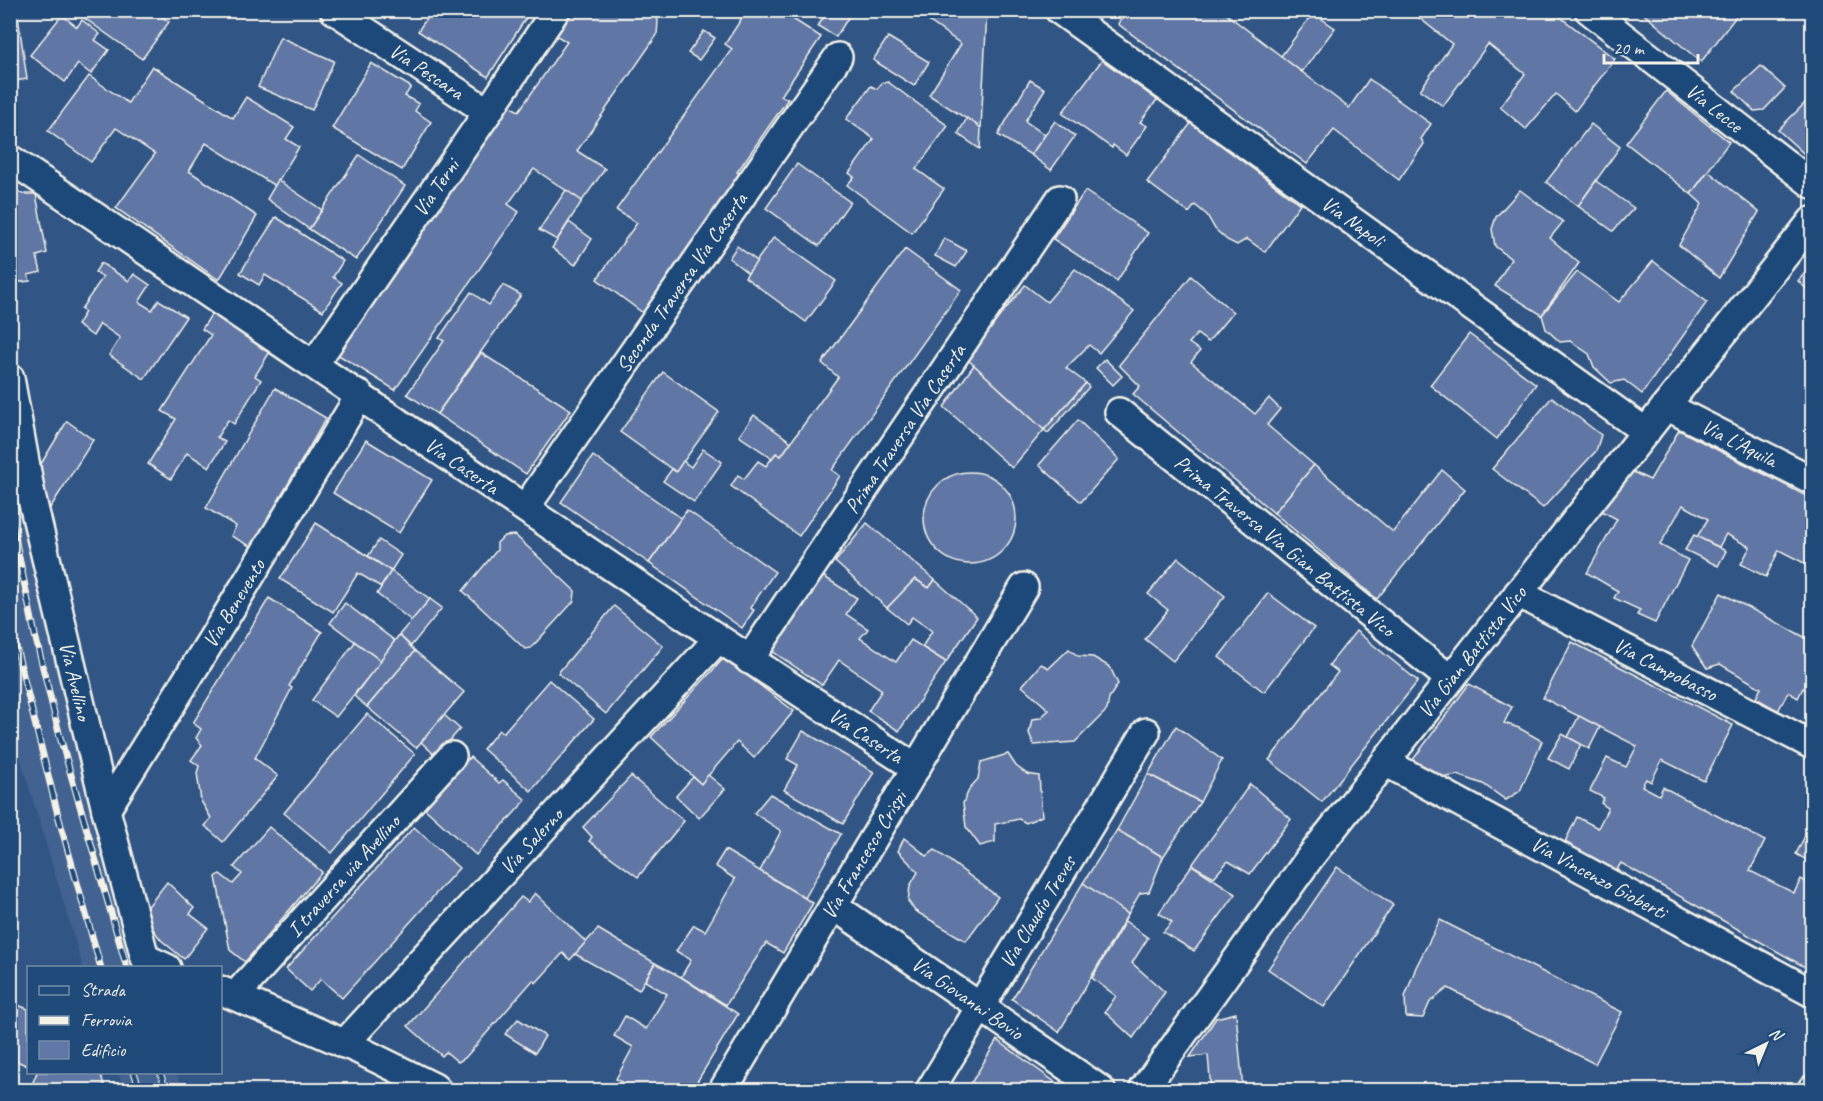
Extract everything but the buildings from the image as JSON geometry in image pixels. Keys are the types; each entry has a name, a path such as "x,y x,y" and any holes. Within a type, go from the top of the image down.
{"street":[{"name":"Via Pescara","path":"334,10 488,112"},
{"name":"Via Terni","path":"315,363 556,10"},
{"name":"Via Napoli","path":"1059,10 1646,432"},
{"name":"Via Lecce","path":"1588,10 1812,183"},
{"name":"Seconda Traversa Via Caserta","path":"526,507 838,57"},
{"name":"Via Caserta","path":"10,159 315,363 749,660 916,768"},
{"name":"Prima Traversa Via Caserta","path":"749,660 1060,199"},
{"name":"Via Gian Battista Vico","path":"1143,1090 1311,856 1812,221"},
{"name":"Via Avellino","path":"10,378 31,495 106,810 145,958 163,966"},
{"name":"Via Benevento","path":"106,810 360,395"},
{"name":"Via L'Aquila","path":"1666,406 1812,480"},
{"name":"Prima Traversa Via Gian Battista Vico","path":"1119,412 1450,679"},
{"name":"Via Francesco Crispi","path":"723,1090 1024,587"},
{"name":"Via Campobasso","path":"1518,593 1812,745"},
{"name":"Via Salerno","path":"344,1044 718,639"},
{"name":"Via Claudio Treves","path":"930,1090 1146,732"},
{"name":"I traversa via Avellino","path":"228,993 452,756"},
{"name":"Via Vincenzo Gioberti","path":"1385,762 1812,993"},
{"name":"Via Giovanni Bovio","path":"834,906 1101,1090"},
{"path":"228,993 344,1044 437,1090"}],"shaded area":[{"path":"10,425 139,966 83,966 10,719"},
{"path":"118,1074 177,1074 183,1090 124,1090"}],"railway":[{"path":"10,513 35,635 60,737 126,966"},
{"path":"10,623 58,815 100,966"},
{"path":"135,1074 140,1090"},
{"path":"161,1074 166,1090"}]}
